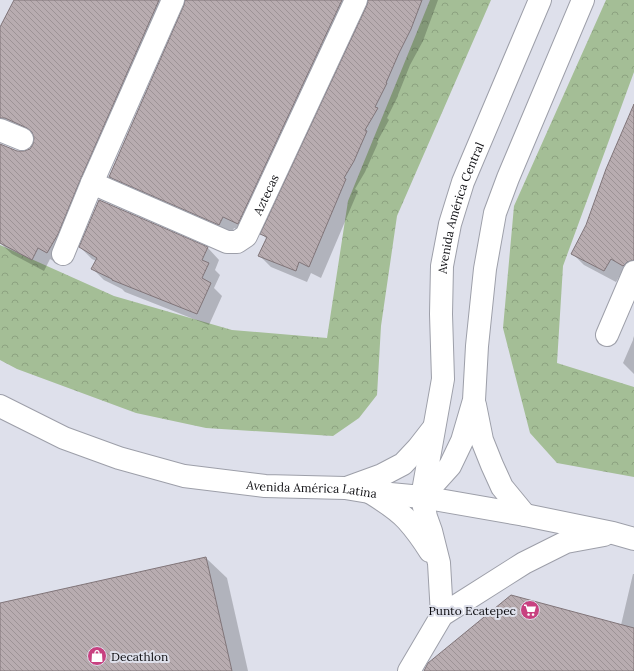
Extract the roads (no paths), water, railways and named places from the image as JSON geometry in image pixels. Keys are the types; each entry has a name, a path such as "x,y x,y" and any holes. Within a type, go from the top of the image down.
{"street":[{"path":"63,254 92,182 173,0"},
{"name":"Aztecas","path":"92,182 227,242 237,242 246,236 356,0"},
{"name":"Avenida América Central","path":"422,497 443,379 441,314 442,266 450,224 463,182 540,0"},
{"path":"442,615 439,563 422,497 450,466 462,441 474,400 477,346 485,269 495,213 508,178 584,0"},
{"path":"0,130 22,139"},
{"path":"607,335 634,272"},
{"path":"474,400 482,440 492,465 502,487 525,514"},
{"name":"Avenida América Latina","path":"0,406 64,438 119,458 184,476 265,486 345,488 422,497 525,514 634,539"},
{"name":"Avenida América Central","path":"345,488 382,475 403,464 418,448 434,427"},
{"path":"369,492 390,505 406,519 439,563"},
{"path":"409,671 442,615 524,563 566,542 613,533"}],"place":[{"name":"Punto Ecatepec","path":"530,610"},
{"name":"Decathlon","path":"97,656"}]}
